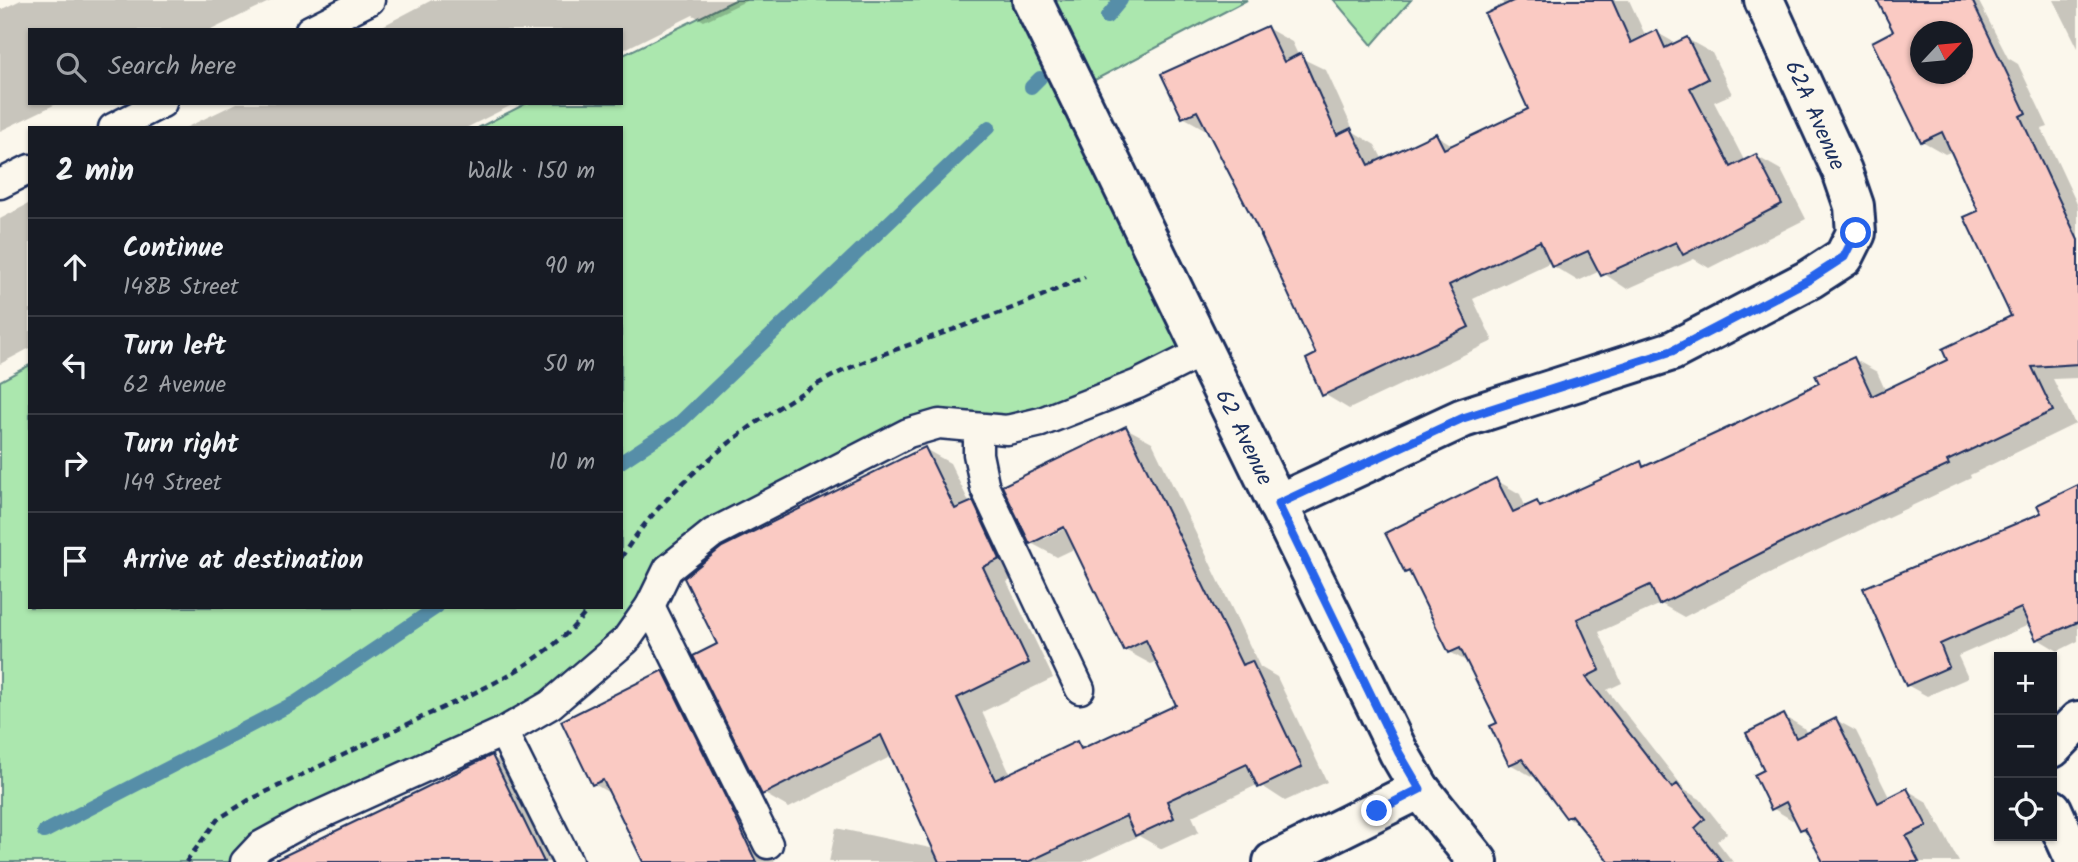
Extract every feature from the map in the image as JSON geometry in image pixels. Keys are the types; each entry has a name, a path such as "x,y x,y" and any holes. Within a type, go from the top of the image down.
{"street":[{"name":"62 Avenue","path":"1032,0 1399,753 1420,789 1478,862"},
{"name":"62A Avenue","path":"1278,504 1463,418 1672,351 1810,279 1844,257 1856,233 1854,206 1842,171 1764,0"},
{"path":"2057,742 2078,721"},
{"path":"1273,862 1420,789"},
{"path":"2057,820 2076,862"}],"lane":[{"path":"314,28 370,0"},
{"path":"117,126 158,105"},
{"path":"0,184 28,170"},
{"path":"245,862 260,846 306,821 503,732 551,705 596,669 626,640 650,606 668,569 713,533 908,433 939,424 1007,430 1041,422 1138,384 1204,351"},
{"path":"978,428 978,454 985,488 1080,689"},
{"path":"650,606 768,844"},
{"path":"503,732 568,862"}],"path":[{"path":"623,555 634,537 678,487 756,423 846,370 1009,310 1085,277"},
{"path":"186,862 218,820 249,800 486,687 539,656 576,626 589,609"}],"green space":[{"path":"735,0 1247,0 1087,84 1190,346 1121,379 1035,413 1004,419 934,414 710,525 636,604 615,638 544,695 233,862 0,862 0,381 28,366 28,609 623,609 623,126 482,126 523,105 623,105 623,55"},
{"path":"1334,0 1411,0 1372,45"}],"building":[{"path":"1515,0 1612,0 1631,43 1657,30 1665,48 1687,37 1708,79 1690,88 1731,167 1756,154 1782,204 1683,255 1676,242 1601,276 1588,251 1552,267 1540,241 1449,285 1469,327 1322,396 1306,359 1316,354 1259,231 1197,111 1182,118 1161,74 1267,26 1284,62 1301,53 1337,135 1351,128 1369,165 1436,133 1444,149 1528,109 1485,14"},
{"path":"1877,0 1972,0 2026,113 2020,116 2078,240 2078,364 2032,367 2053,411 1947,461 1949,465 1781,543 1659,605 1650,585 1577,619 1600,670 1586,677 1672,788 1677,784 1705,819 1695,828 1722,862 1609,862 1571,815 1566,818 1522,759 1509,765 1490,726 1497,723 1460,648 1449,653 1409,571 1405,573 1385,533 1496,478 1513,512 1537,501 1540,507 1641,461 1643,467 1736,424 1819,383 1815,375 1854,357 1872,396 1947,360 1942,349 2011,316 1964,217 1978,211 1942,132 1921,142 1872,42 1893,31"},
{"path":"1126,426 1242,665 1252,661 1302,767 1258,788 1247,764 1167,801 1174,818 1135,836 1126,816 1028,862 939,862 881,735 762,795 693,656 717,644 684,578 722,547 925,447 955,509 973,501 1000,559 983,567 1029,663 957,698 995,780 1077,741 1081,749 1176,705 1146,640 1124,651 1064,527 1030,544 1002,486"},
{"path":"2078,485 2078,622 2036,640 2021,608 1940,644 1949,667 1906,686 1863,588 2041,513 2037,505"},
{"path":"663,670 756,862 643,862 603,780 592,785 561,721"},
{"path":"1784,714 1796,738 1836,718 1878,803 1907,788 1927,826 1906,836 1919,862 1823,862 1805,828 1800,830 1786,802 1771,810 1754,775 1764,770 1746,733"},
{"path":"492,755 544,862 271,862 390,805"}],"waterway":[{"path":"1107,17 1121,0"},
{"path":"1031,87 1040,78"},
{"path":"623,461 677,425 989,127"},
{"path":"44,832 296,702 434,609"}],"route":[{"path":"1377,811 1420,789 1399,753 1278,504 1463,418 1672,351 1810,279 1844,257 1856,233"}]}
